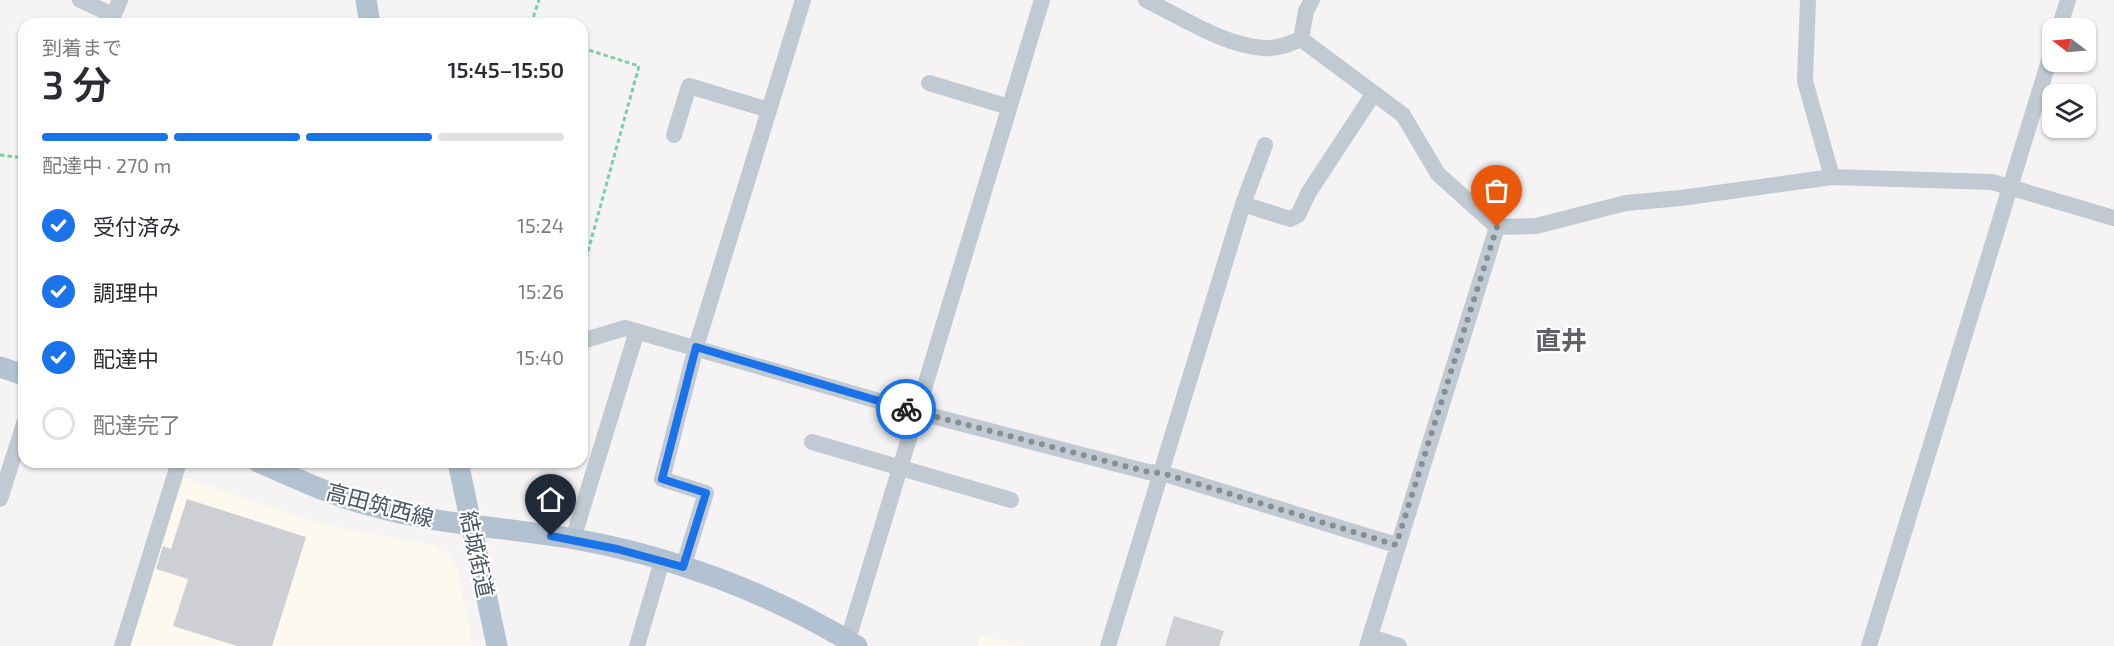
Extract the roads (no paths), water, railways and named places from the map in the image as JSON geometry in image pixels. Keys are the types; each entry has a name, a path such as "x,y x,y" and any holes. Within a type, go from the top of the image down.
{"main road":[{"path":"366,0 369,18"},
{"path":"0,367 18,373"},
{"name":"高田筑西線","path":"273,468 366,505 434,521 573,539 683,567 762,597 850,644"},
{"name":"結城街道","path":"459,468 497,646"}],"street":[{"path":"80,0 114,13"},
{"path":"850,644 916,412 1042,0"},
{"path":"1146,0 1217,35 1245,45 1266,48 1284,46 1301,39"},
{"path":"1301,39 1306,11 1312,0"},
{"path":"1808,0 1805,81 1832,177"},
{"path":"2062,18 2068,0"},
{"path":"683,567 706,493 662,479 696,347 800,1"},
{"path":"1301,39 1403,115 1438,174 1497,227 1536,226 1626,203 1681,198 1832,177 1982,182 2010,186 2114,218"},
{"path":"1869,646 2045,72"},
{"path":"929,83 1010,107"},
{"path":"674,135 689,86 769,110"},
{"path":"1243,204 1290,219 1298,215 1309,192 1374,93"},
{"path":"1108,646 1243,204 1265,145"},
{"path":"1399,646 1368,641 1396,545 1497,227"},
{"path":"588,339 625,328 637,331 916,412 1148,472 1162,473 1396,545"},
{"path":"573,539 637,331"},
{"path":"812,442 1011,500"},
{"path":"0,499 18,443"},
{"path":"122,646 177,468"},
{"path":"637,646 662,561"}],"district":[{"name":"直井","path":"1561,341"}]}
